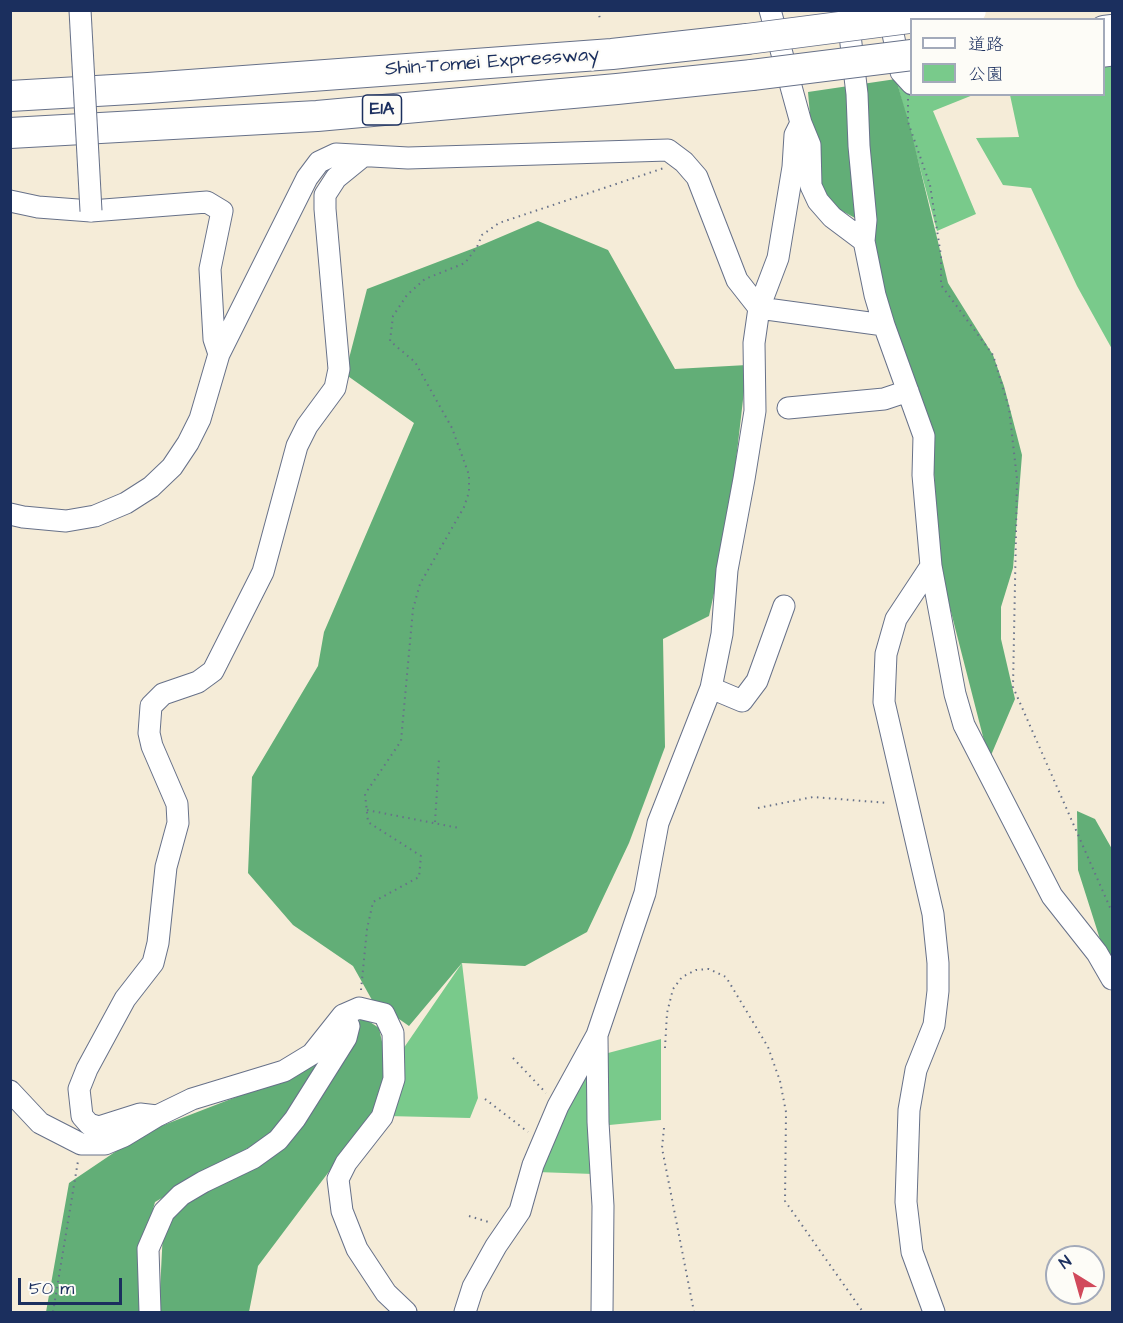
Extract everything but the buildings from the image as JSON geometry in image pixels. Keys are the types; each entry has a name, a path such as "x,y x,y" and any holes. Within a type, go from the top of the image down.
{"highway":[{"name":"Shin-Tomei Expressway","path":"10,96 612,54 971,10"},
{"name":"Shin-Tomei Expressway","path":"10,134 317,116 752,75 910,74"}],"street":[{"path":"80,10 91,211"},
{"path":"770,10 801,123 810,145 811,186 818,201 832,217 864,241"},
{"path":"847,10 857,94 858,146 866,220 864,241 875,295 884,325 924,435 923,475 931,566 955,694 964,725 1052,896 1097,953 1113,979"},
{"path":"888,10 901,72 910,74"},
{"path":"465,1312 473,1287 520,1211 533,1165 558,1106 597,1035 645,893 658,824 711,688 722,634 727,570 755,411 754,343 759,308 778,258 795,135 801,123"},
{"path":"10,514 66,521 95,516 126,502 151,487 172,466 188,443 200,419 219,354 307,178 319,162 336,154 408,158 668,150 684,162 697,177 737,280 759,308 884,325"},
{"path":"157,1116 140,1114 99,1127 89,1124 82,1116 79,1089 87,1069 125,999 153,963 158,943 166,867 178,823 177,804 152,746 149,732 152,706 163,694 198,682 213,671 263,572 297,446 307,426 335,388 339,369 325,209 326,195 336,178 363,156"},
{"path":"10,201 39,207 91,211 207,202 222,212 210,269 214,339 219,354"},
{"path":"788,408 884,399 908,391"},
{"path":"931,566 896,619 886,654 884,702 933,914 938,963 938,991 934,1025 916,1070 909,1110 906,1202 912,1252 934,1312"},
{"path":"711,688 742,701 757,681 784,606"},
{"path":"10,1091 40,1123 81,1144 105,1144 192,1099 284,1071 312,1054 351,1011"},
{"path":"150,1312 148,1249 164,1212 182,1195 203,1182 253,1158 278,1140 295,1119 346,1038 351,1011"},
{"path":"351,1011 384,1014 393,1033 394,1079 382,1117 346,1163 338,1179 342,1211 357,1249 387,1293 406,1312"},
{"path":"597,1035 598,1122 603,1206 602,1312"}],"path":[{"path":"598,10 600,19"},
{"path":"910,90 908,122 930,184 940,256 941,285 993,355 1009,408 1017,479 1012,687 1113,912"},
{"path":"351,1011 373,902 419,877 421,856 368,822 365,794 401,741 413,609 420,585 464,507 469,492 469,476 452,428 415,362 390,341 393,316 407,295 425,279 465,263 477,247 482,235 499,223 684,162"},
{"path":"435,823 439,759"},
{"path":"758,808 813,797 909,804"},
{"path":"367,810 459,828"},
{"path":"666,1048 667,1013 673,989 682,977 696,970 709,969 726,977 768,1047 780,1081 786,1112 785,1201 863,1312"},
{"path":"513,1058 558,1106"},
{"path":"484,1099 542,1143"},
{"path":"664,1128 662,1148 694,1312"},
{"path":"53,1312 81,1144"},
{"path":"469,1216 508,1228"}],"green space":[{"path":"1112,60 1112,349 1077,286 1031,188 1003,185 976,138 1019,137 1010,96 1105,96 1105,61"},
{"path":"910,77 910,96 970,96 933,111 976,214 937,231 896,79"},
{"path":"896,79 948,283 993,355 1004,386 1022,455 1013,568 1001,607 1001,639 1015,699 989,760 940,569 931,424 885,303 873,228 817,197 808,92"},
{"path":"538,221 608,250 675,369 747,365 728,530 709,616 663,639 665,747 629,843 587,932 525,966 462,963 409,1026 372,1000 353,966 293,925 248,873 252,777 318,666 324,632 414,423 345,374 367,289"},
{"path":"1077,811 1095,819 1112,849 1112,977 1078,870"},
{"path":"462,963 478,1098 470,1118 387,1116 401,1052"},
{"path":"361,1016 379,1028 384,1051 382,1101 258,1266 249,1312 161,1312 163,1231 172,1213 279,1145 346,1056"},
{"path":"661,1039 661,1120 599,1126 593,1174 537,1172 593,1057"},
{"path":"331,1052 272,1134 155,1202 140,1258 144,1312 46,1312 69,1183 143,1133 288,1077"}]}
